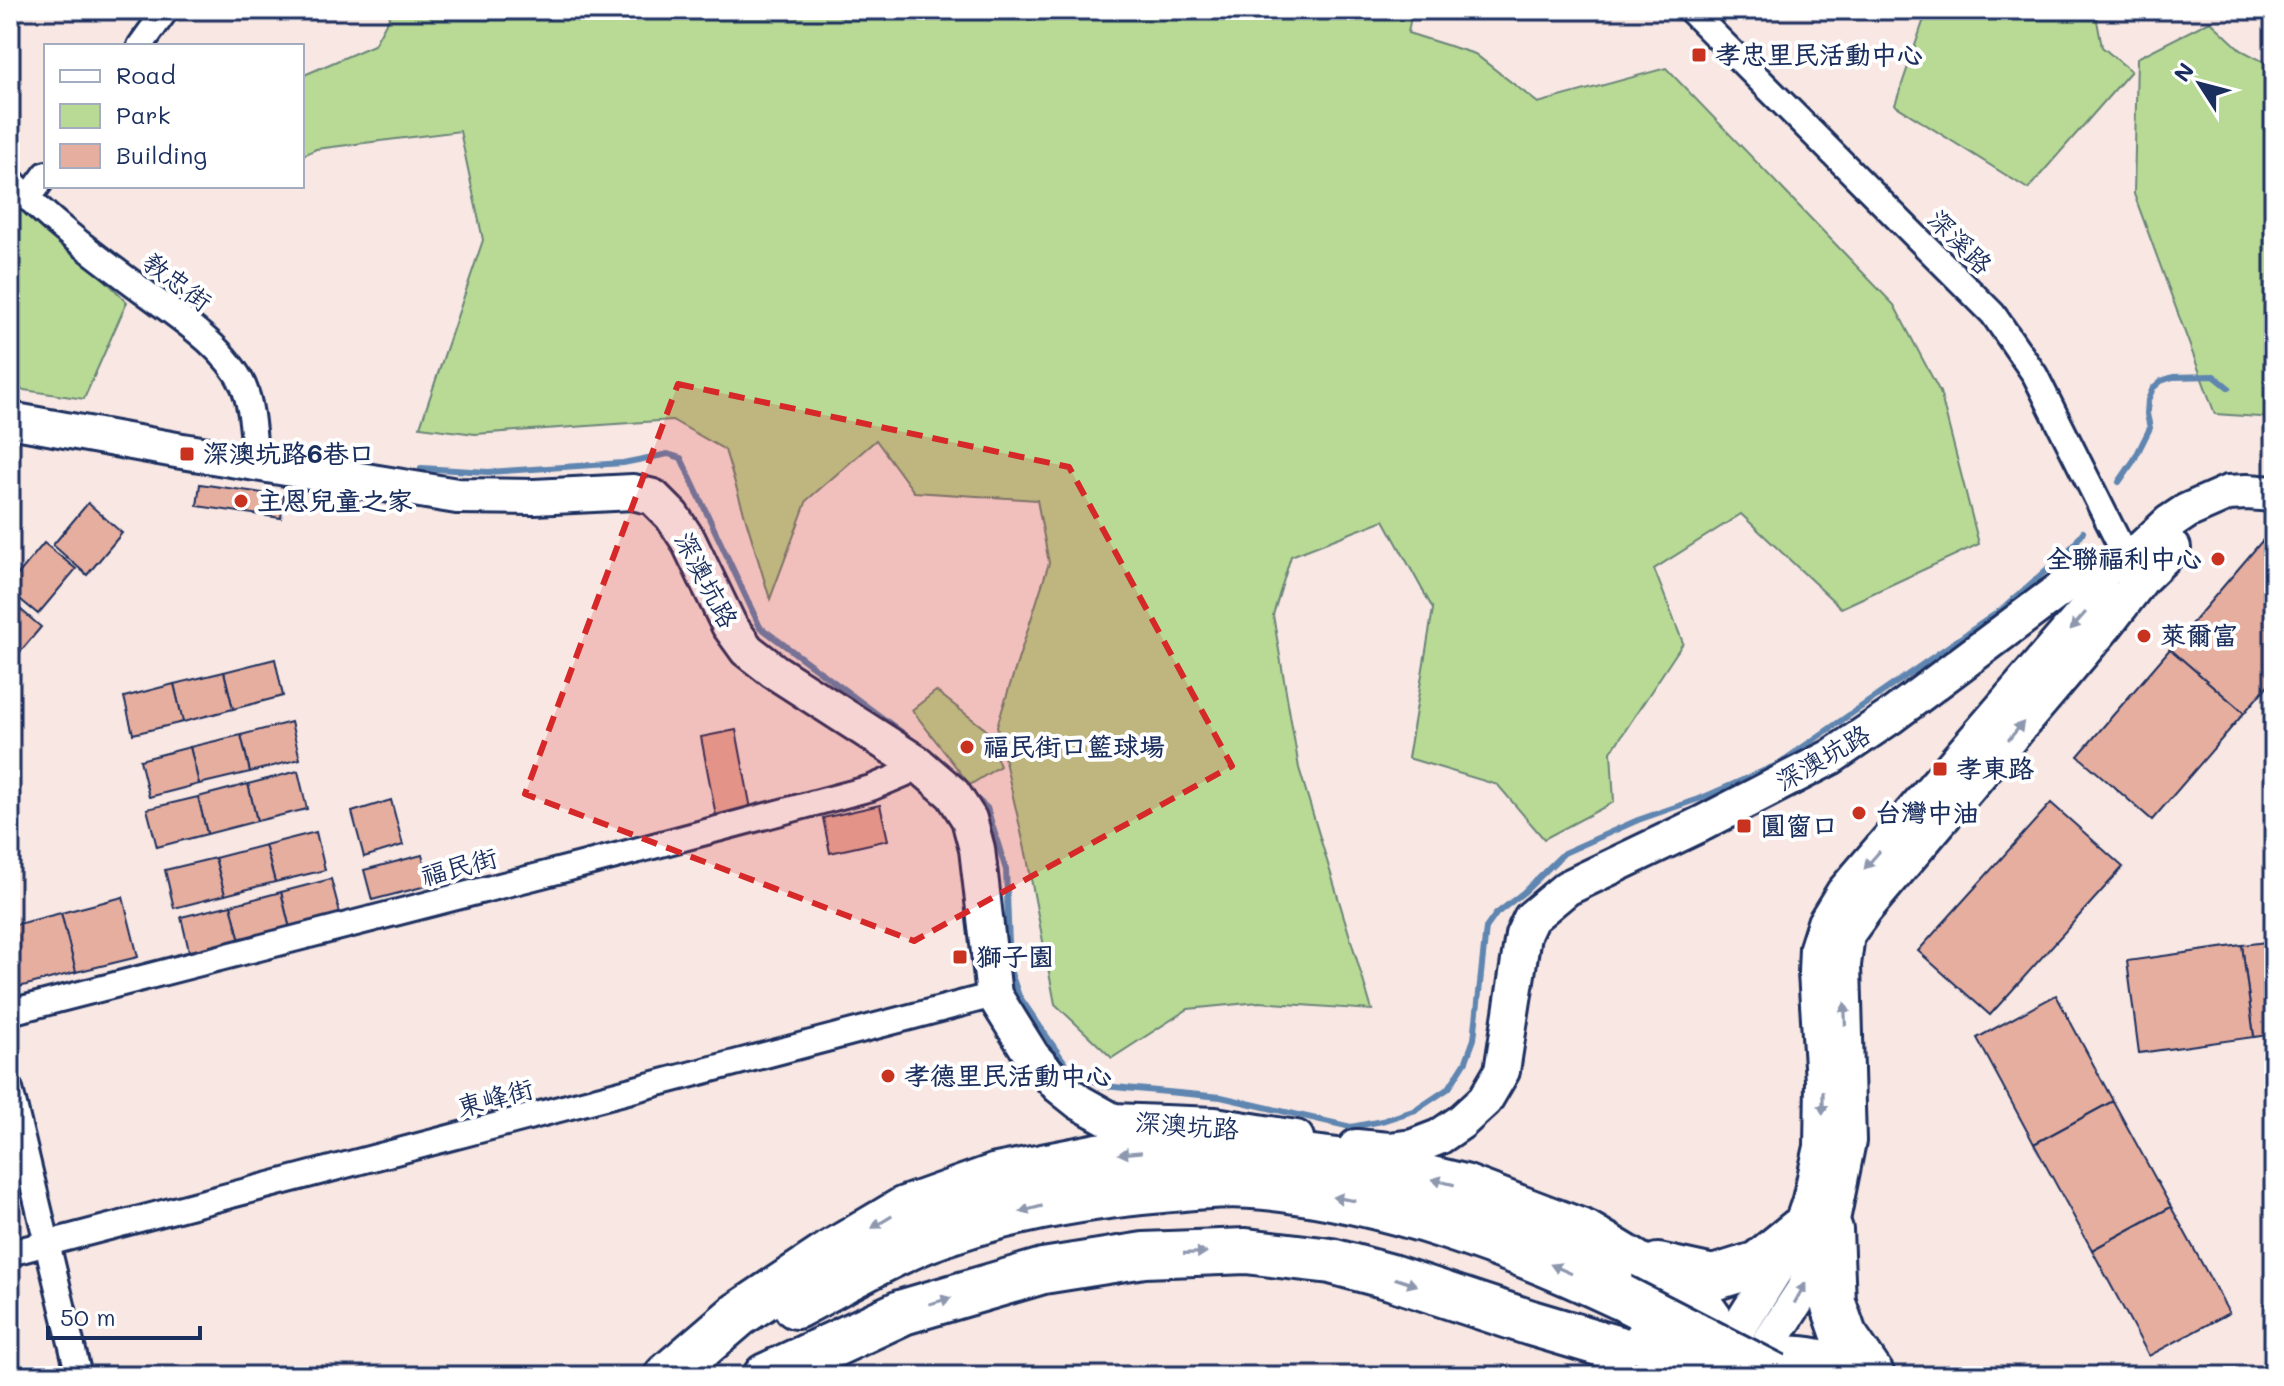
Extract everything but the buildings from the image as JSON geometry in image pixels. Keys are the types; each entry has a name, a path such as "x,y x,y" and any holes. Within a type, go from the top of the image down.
{"highway":[{"path":"667,1376 738,1315 831,1253 905,1209 997,1176 1098,1156 1187,1148 1288,1155 1379,1166 1464,1187 1502,1241"},
{"path":"677,1376 770,1319 924,1241 1063,1201 1221,1184 1264,1187 1362,1202 1502,1241 1613,1309 1733,1370"},
{"path":"737,1376 879,1294 958,1259 1063,1232 1142,1219 1229,1214 1304,1222 1388,1238 1502,1241 1585,1233 1659,1267 1713,1278 1758,1264 1815,1230 1844,1335 1870,1376"},
{"path":"1585,1233 1696,1300 1733,1370"},
{"path":"766,1376 903,1312 1043,1271 1144,1255 1246,1251 1331,1261 1391,1277 1531,1323 1597,1352 1612,1366 1614,1376"},
{"path":"1613,1309 1733,1370"},
{"path":"1531,1323 1733,1370 1793,1356 1822,1361 1870,1376"}],"street":[{"path":"141,44 166,10"},
{"name":"深溪路","path":"1690,10 1993,314 2035,375 2136,569"},
{"path":"28,199 44,177"},
{"name":"教忠街","path":"10,179 28,199 89,250 187,324 228,364 242,385 249,409 256,463"},
{"name":"深澳坑路","path":"10,420 457,496 534,497 633,492 653,497 672,516 688,540 729,625 747,650 774,671 917,763 953,794 969,819 977,849 994,995 1032,1056 1059,1086 1079,1102 1113,1121 1215,1125 1389,1150 1439,1137 1485,1100 1502,1071 1523,935 1531,918 1567,888 1831,757 1890,717 2074,579 2136,569 2211,521 2247,513 2274,518"},
{"name":"深澳坑路","path":"2136,569 2169,523 2213,499 2228,493 2274,494"},
{"path":"1733,1370 1803,1291 1815,1230 1848,1141 1843,965 1847,934 2108,622 2136,569"},
{"name":"福民街","path":"10,1012 871,788 904,774 917,763"},
{"name":"東峰街","path":"10,1253 994,995"},
{"path":"10,1089 79,1376"}],"highlighted area":[{"path":"678,384 1069,467 1232,766 914,941 525,794"}],"green space":[{"path":"393,10 1412,10 1408,33 1475,54 1538,103 1666,68 1894,305 1940,392 1979,544 1841,608 1741,514 1654,569 1683,643 1611,752 1614,802 1544,839 1498,785 1408,758 1433,609 1384,520 1291,556 1273,615 1299,768 1372,1010 1259,1002 1188,1009 1112,1058 1055,1004 1027,858 997,726 1049,563 1037,500 914,492 876,440 807,500 770,599 725,450 672,420 475,434 420,427 483,240 460,131 316,149 304,155 304,75 374,45"},
{"path":"1927,10 2095,10 2102,47 2131,71 2028,189 1895,105"},
{"path":"2210,21 2241,50 2274,67 2274,418 2215,414 2134,194 2137,58"},
{"path":"10,184 127,302 84,399 10,388"},
{"name":"福民街口籃球場","path":"936,691 985,729 1000,766 970,785 912,710"}],"waterway":[{"path":"2119,482 2150,428 2148,400 2153,388 2161,381 2173,377 2214,376 2229,388"},
{"path":"421,468 488,472 623,463 668,454 681,458 760,627 920,746"},
{"path":"969,792 987,808 1006,870 1010,970 1019,996 1067,1066 1104,1086 1221,1097 1351,1127 1382,1121 1416,1110 1449,1088 1466,1061 1474,1039 1486,928 1496,914 1564,853 1777,765 2004,608 2074,545 2083,532"}],"place":[{"name":"孝忠里民活動中心","path":"1699,55"},
{"name":"深澳坑路6巷口","path":"187,454"},
{"name":"主恩兒童之家","path":"241,501"},
{"name":"全聯福利中心","path":"2218,559"},
{"name":"萊爾富","path":"2144,636"},
{"name":"福民街口籃球場","path":"967,747"},
{"name":"孝東路","path":"1940,769"},
{"name":"台灣中油","path":"1859,813"},
{"name":"圓窗口","path":"1744,826"},
{"name":"獅子園","path":"960,957"},
{"name":"孝德里民活動中心","path":"888,1076"}]}
